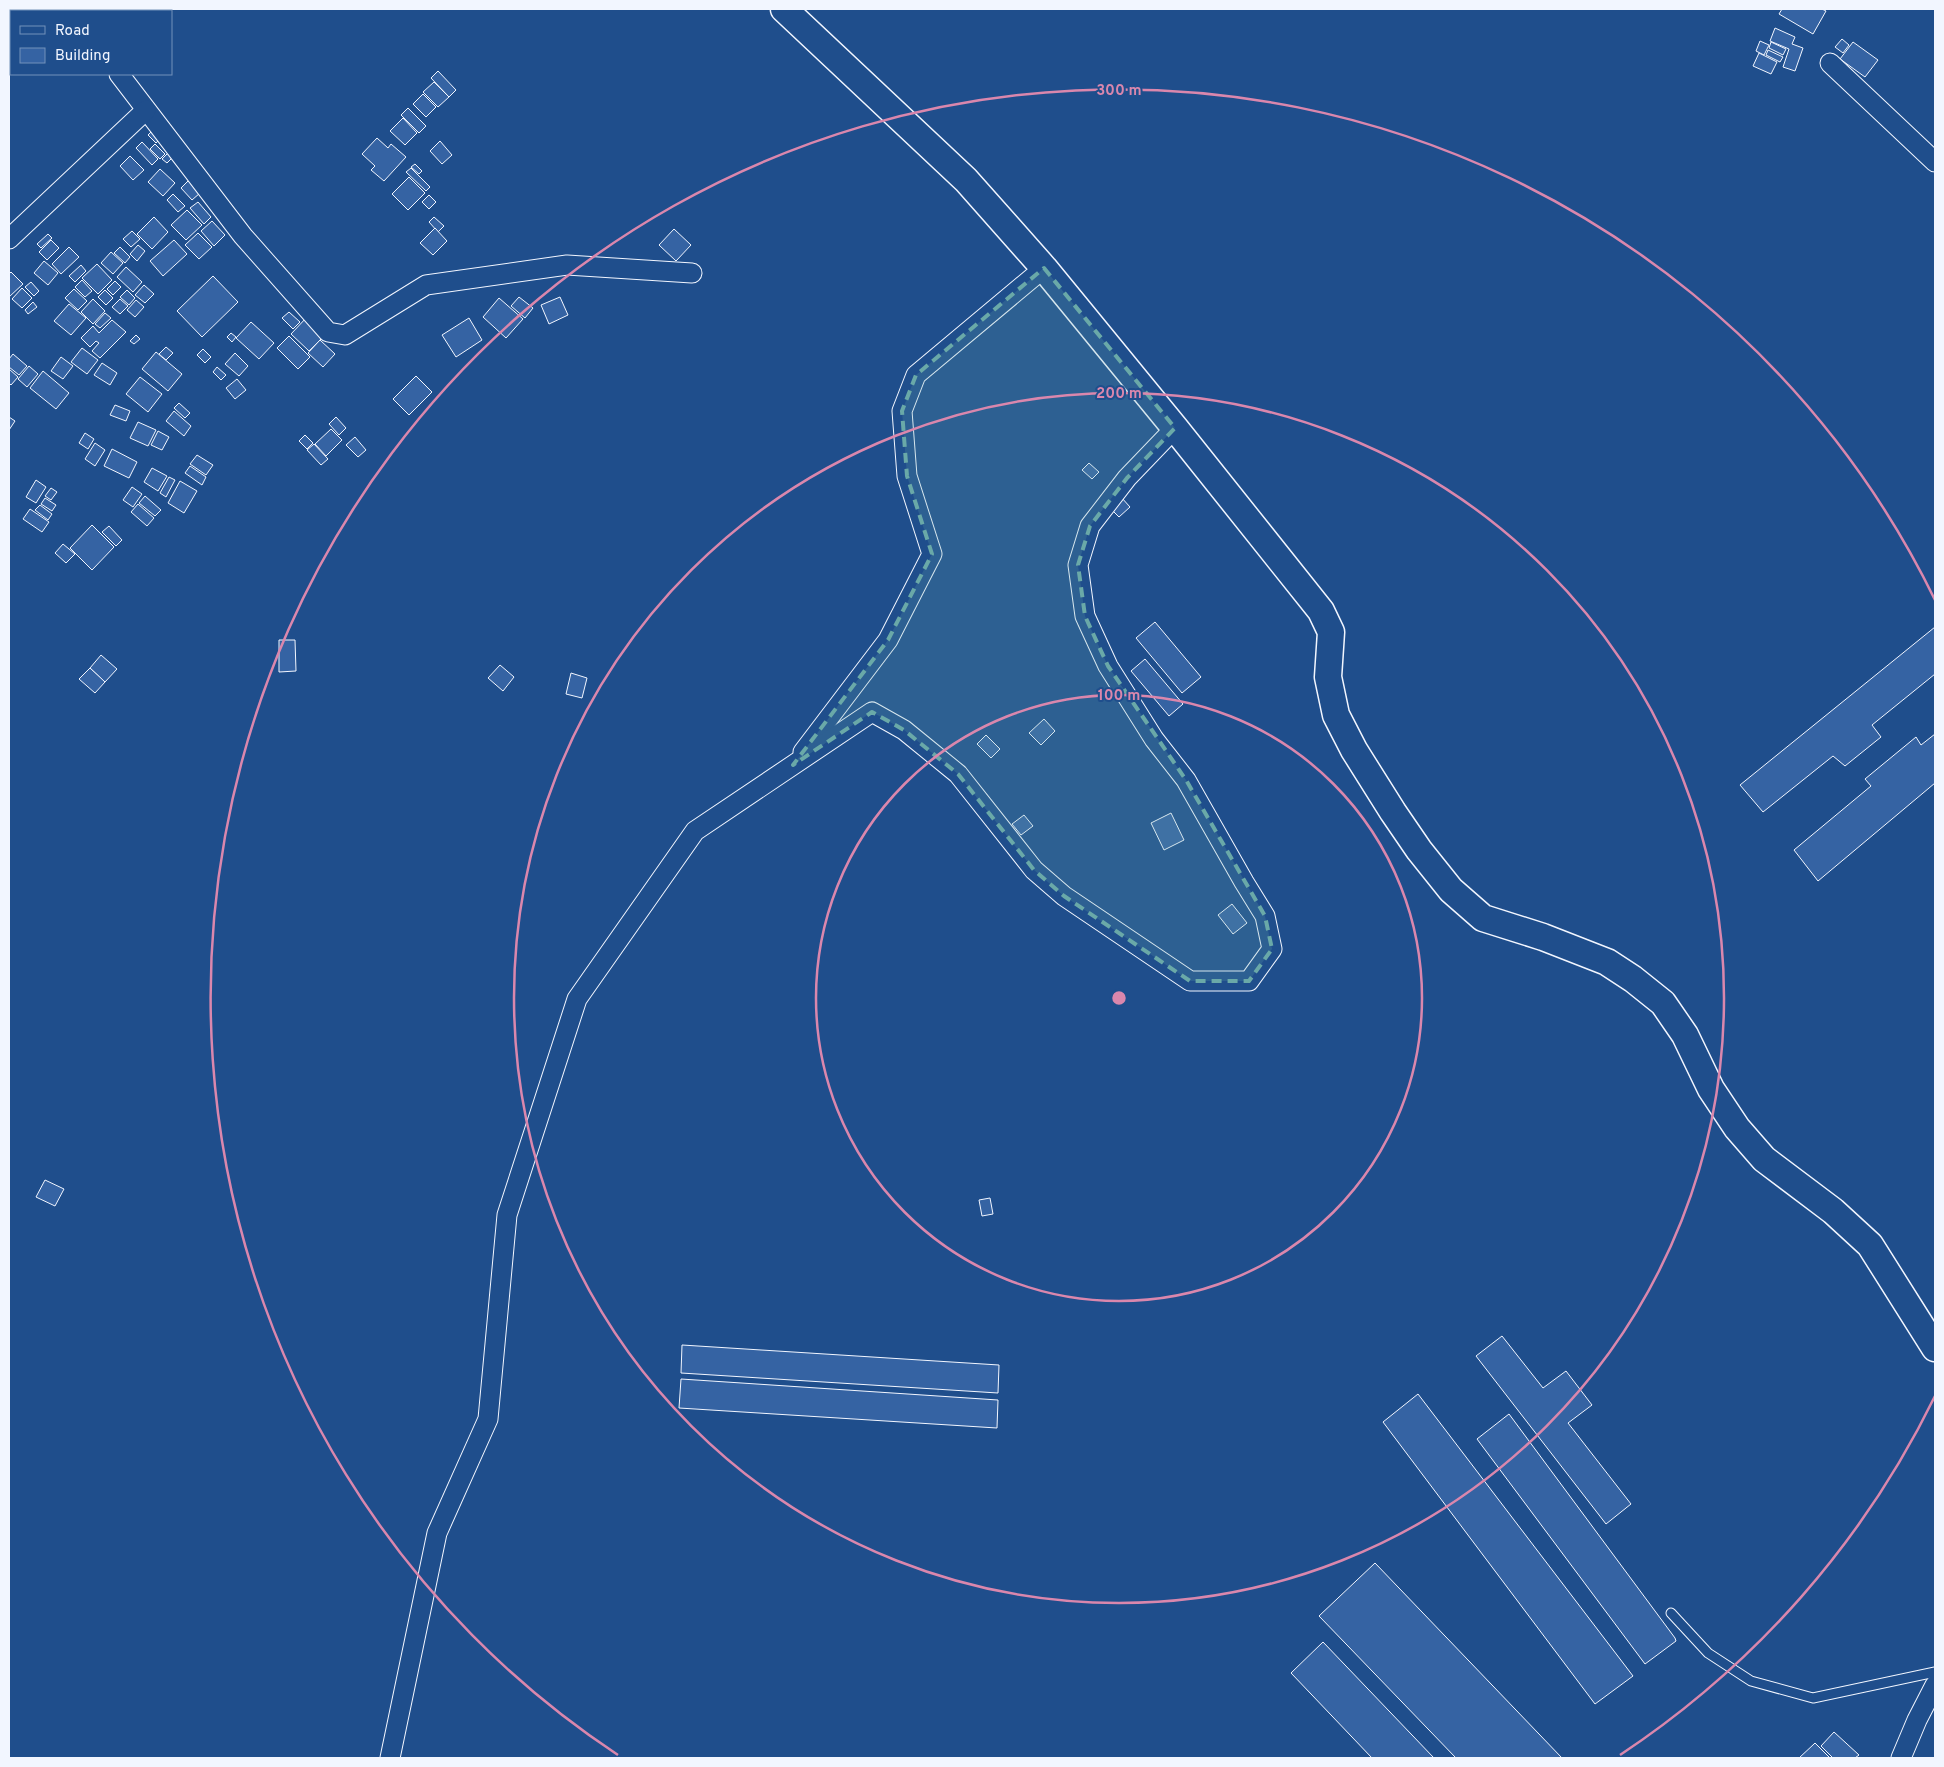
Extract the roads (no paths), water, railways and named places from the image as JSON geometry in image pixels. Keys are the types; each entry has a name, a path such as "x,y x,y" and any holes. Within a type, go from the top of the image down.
{"street":[{"path":"784,9 966,180 1044,268 1321,611 1331,632 1328,677 1336,715 1354,750 1393,812 1419,850 1451,890 1483,918 1543,937 1607,962 1633,979 1663,1004 1685,1035 1711,1089 1737,1128 1764,1159 1833,1211 1870,1245 1935,1348"},
{"path":"1830,63 1935,162"},
{"path":"120,75 243,236 328,332 345,335 426,285 567,265 692,273"},
{"path":"9,239 146,110"},
{"path":"793,765 888,640 932,554 907,476 902,411 916,375 1044,268"},
{"path":"390,1758 437,1533 488,1420 507,1215 577,999 695,831 872,712 904,730 958,774 1034,870 1064,896 1190,981 1249,981 1272,948 1265,916 1186,780 1154,739 1108,666 1085,616 1078,565 1090,526 1127,478 1175,428"},
{"path":"1901,1758 1917,1720 1935,1685"}],"lane":[{"path":"1671,1613 1708,1654 1751,1682 1813,1698 1935,1672"}]}
